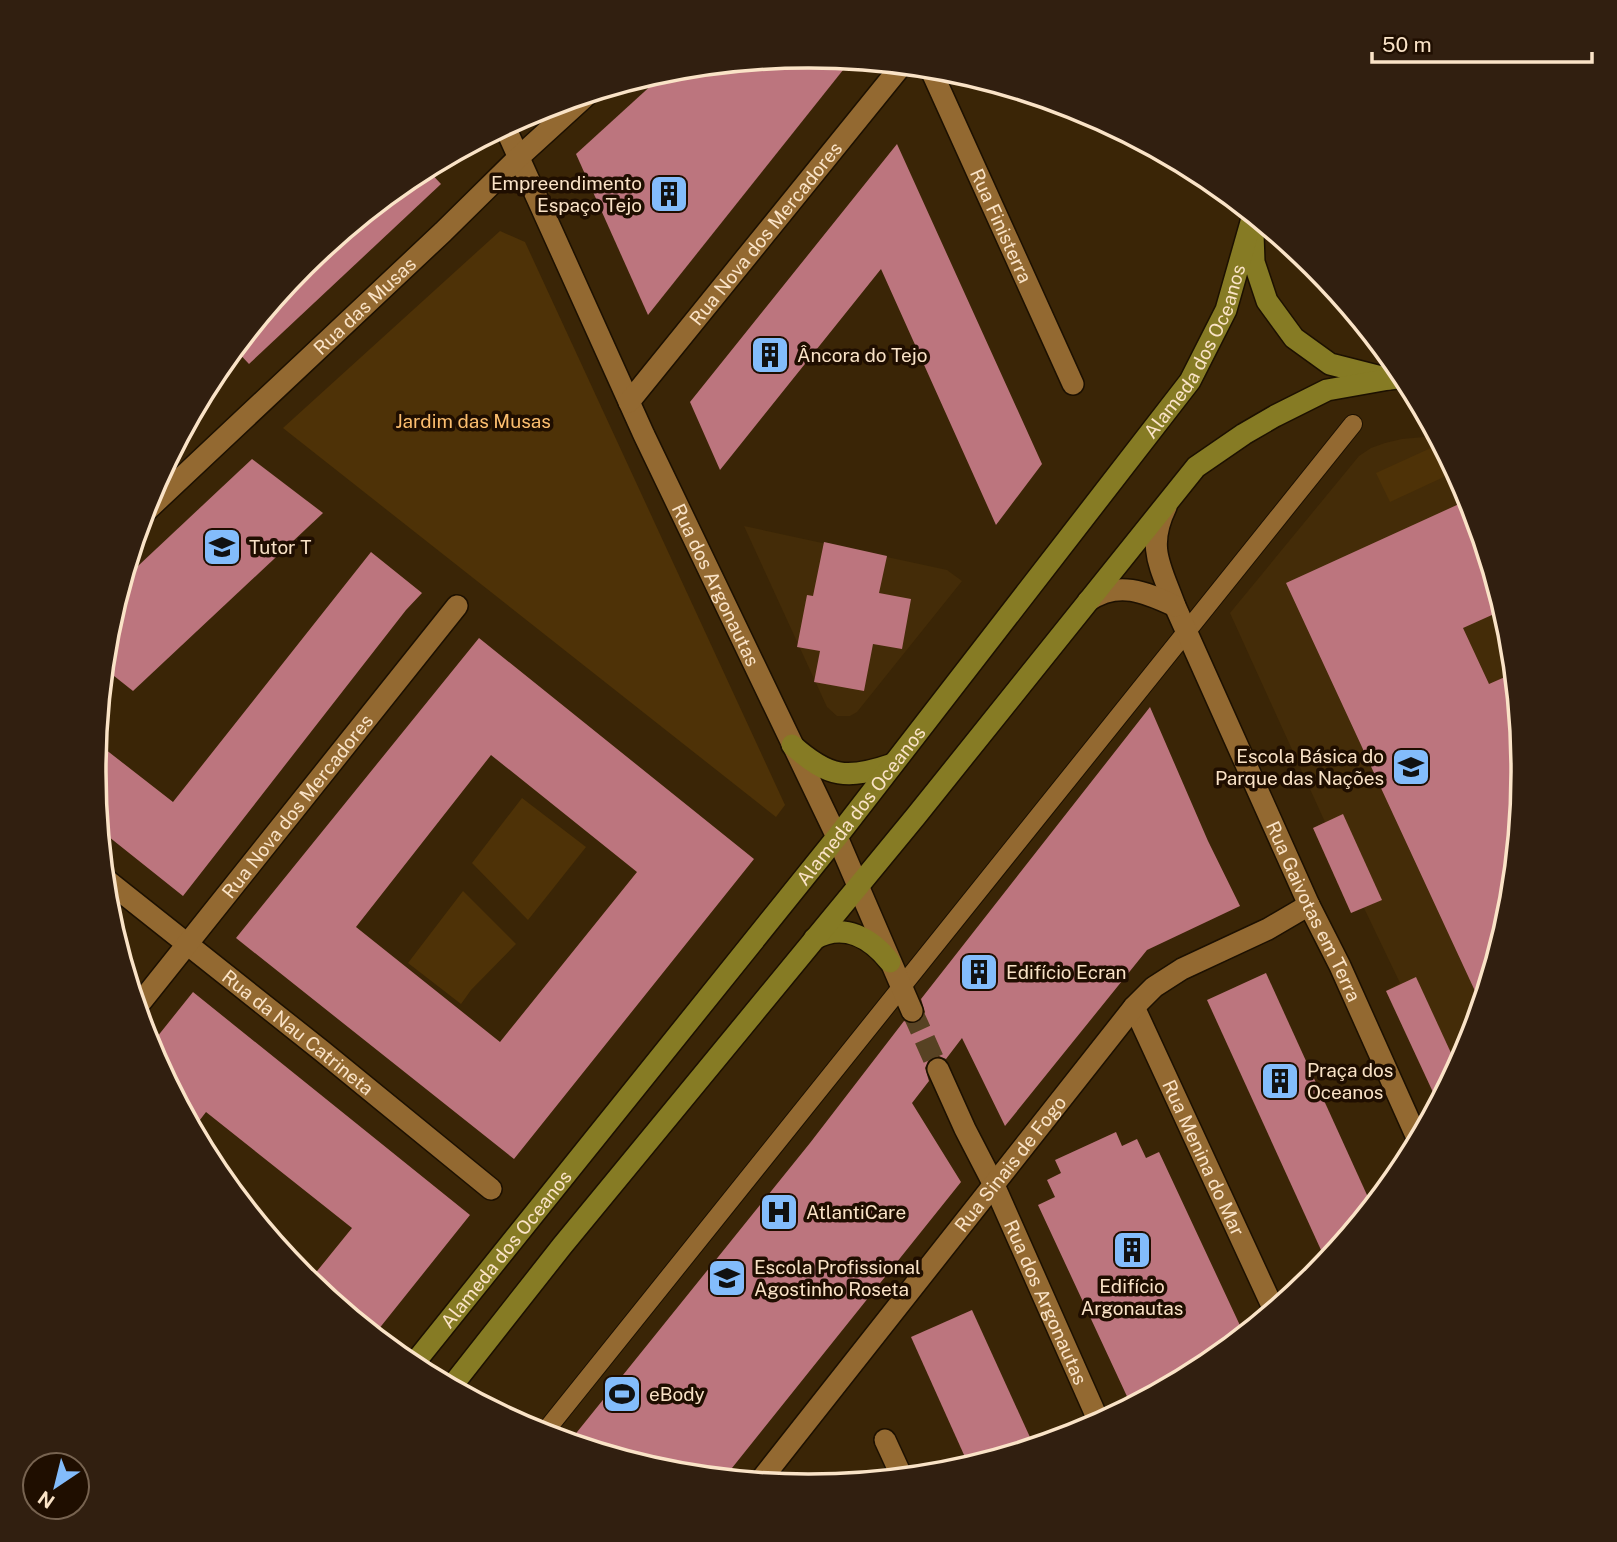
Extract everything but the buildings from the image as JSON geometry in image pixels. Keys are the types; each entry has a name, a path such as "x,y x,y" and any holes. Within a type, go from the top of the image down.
{"main road":[{"name":"Alameda dos Oceanos","path":"420,1356 837,836 1190,381 1226,310 1250,225"},
{"path":"1253,227 1254,262 1267,301 1294,338 1330,363 1390,376"},
{"path":"457,1380 562,1246 925,806 1196,467 1244,434 1327,390 1392,379"},
{"path":"792,745 814,763 834,772 856,775 893,764"},
{"path":"814,939 832,932 852,934 871,942 890,962"}],"street":[{"name":"Rua Nova dos Mercadores","path":"629,402 895,74"},
{"name":"Rua Finisterra","path":"936,80 1073,384"},
{"name":"Rua das Musas","path":"161,497 570,111"},
{"name":"Rua dos Argonautas","path":"509,136 629,402 837,836 912,1011"},
{"path":"551,1424 1353,425"},
{"name":"Rua Gaivotas em Terra","path":"1169,500 1157,528 1156,549 1175,606 1309,905 1340,966 1413,1128"},
{"path":"1088,601 1106,591 1120,589 1137,591 1175,606"},
{"name":"Rua Nova dos Mercadores","path":"143,998 457,606"},
{"name":"Rua da Nau Catrineta","path":"116,888 491,1189"},
{"name":"Rua Sinais de Fogo","path":"767,1472 1134,1007 1154,987 1182,969 1268,929 1309,905"},
{"name":"Rua Menina do Mar","path":"1134,1007 1270,1301"},
{"name":"Rua dos Argonautas","path":"938,1069 994,1185 1095,1412"},
{"path":"886,1440 898,1468"}],"shaded area":[{"name":"Escola Básica do Parque das Nações","path":"1426,437 1458,502 1474,545 1498,634 1510,725 1510,817 1498,908 1474,997 1458,1040 1433,1093 1386,991 1400,983 1364,908 1351,913 1313,828 1325,822 1230,613 1359,456 1371,448 1402,439"},
{"path":"744,526 947,570 962,581 857,712 850,716 837,716 827,707"}],"green space":[{"name":"Jardim das Musas","path":"500,231 525,242 785,805 776,817 283,428"},
{"path":"1432,447 1446,476 1390,502 1376,473"},
{"path":"522,798 586,847 528,920 472,863"},
{"path":"463,891 516,944 461,1004 408,963"}],"tunnel":[{"path":"912,1011 938,1069"}],"place":[{"name":"Empreendimento Espaço Tejo","path":"669,194"},
{"name":"Âncora do Tejo","path":"770,355"},
{"name":"Tutor T","path":"222,547"},
{"name":"Escola Básica do Parque das Nações","path":"1411,767"},
{"name":"Edifício Ecran","path":"979,972"},
{"name":"Praça dos Oceanos","path":"1280,1081"},
{"name":"AtlantiCare","path":"779,1212"},
{"name":"Edifício Argonautas","path":"1132,1250"},
{"name":"Escola Profissional Agostinho Roseta","path":"727,1278"},
{"name":"eBody","path":"622,1394"}]}
